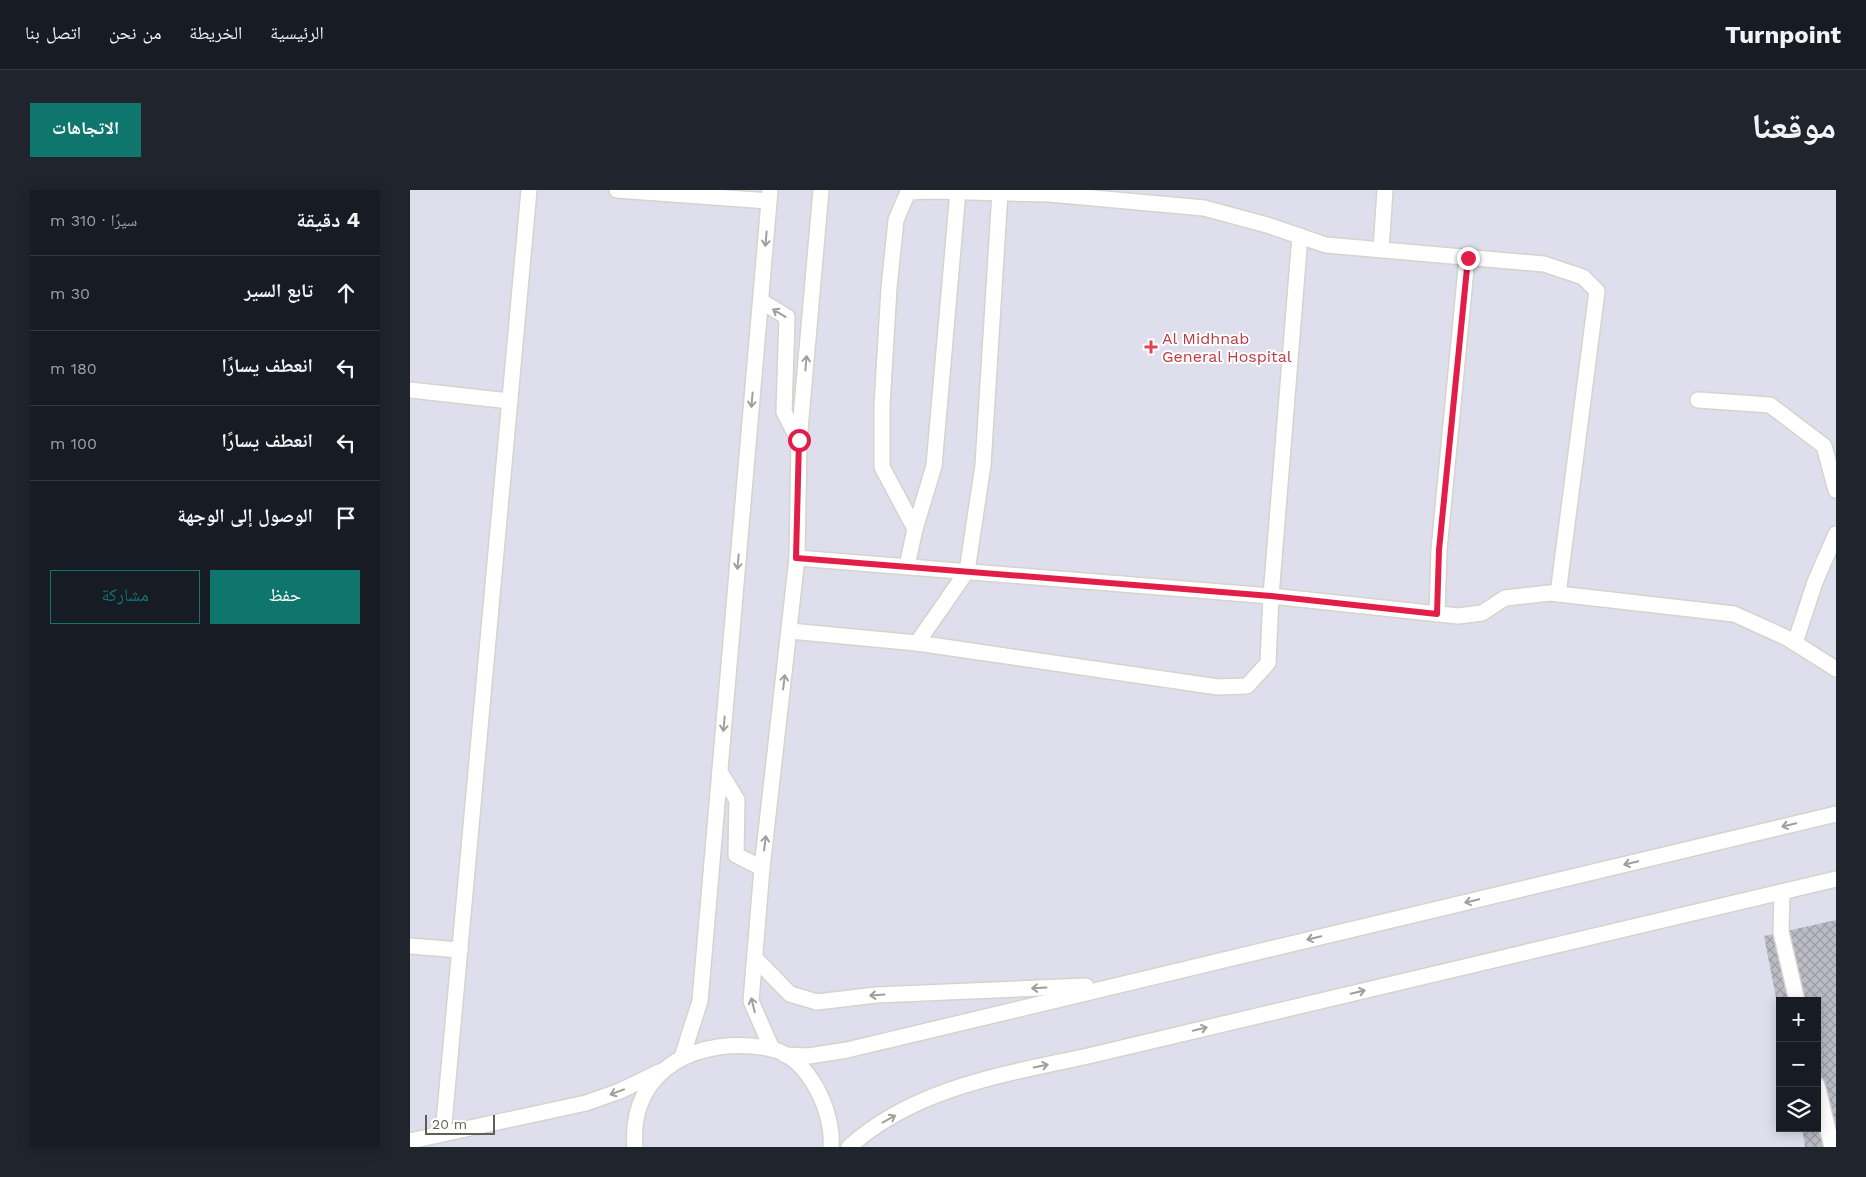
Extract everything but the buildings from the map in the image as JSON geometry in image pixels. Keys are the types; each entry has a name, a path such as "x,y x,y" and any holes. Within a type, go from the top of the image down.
{"street":[{"path":"443,1134 529,190"},
{"path":"617,190 770,196 700,1001 682,1057"},
{"path":"821,190 799,440 796,558 790,631 762,868 751,1001 778,1052 809,1076 825,1103 832,1134 831,1147"},
{"path":"1381,250 1385,190"},
{"path":"907,566 934,466 958,191"},
{"path":"916,529 882,467 882,405 889,288 896,220 908,192 958,191 1050,194 1204,208 1326,245 1544,264 1584,277 1597,291 1558,594"},
{"path":"917,643 967,571 982,465 1000,192"},
{"path":"790,631 917,643 1218,687 1247,686 1268,663 1271,596 1300,236"},
{"path":"1437,614 1440,540 1468,258"},
{"path":"761,302 787,318 784,412 799,440"},
{"path":"410,390 510,401"},
{"path":"1698,400 1770,405 1824,446 1836,490"},
{"path":"1795,643 1815,582 1836,534"},
{"path":"796,558 1271,596 1458,616 1482,613 1506,598 1558,594 1734,614 1795,643 1836,669"},
{"path":"720,772 737,800 736,855 762,868"},
{"path":"410,1141 586,1103 620,1091 661,1071 682,1057 720,1046 810,1056 847,1050 1836,814"},
{"path":"849,1147 867,1131 912,1106 975,1080 1088,1056 1836,879"},
{"path":"1782,892 1781,932 1796,997"},
{"path":"410,946 460,950"},
{"path":"755,958 790,994 817,1002 876,995 1123,984"},
{"path":"635,1147 634,1131 642,1098 661,1071"},
{"path":"1817,1087 1832,1147"}],"place":[{"name":"Al Midhnab General Hospital","path":"1151,347"}],"route":[{"path":"799,440 796,558 1271,596 1437,614 1439,550 1468,258"}]}
